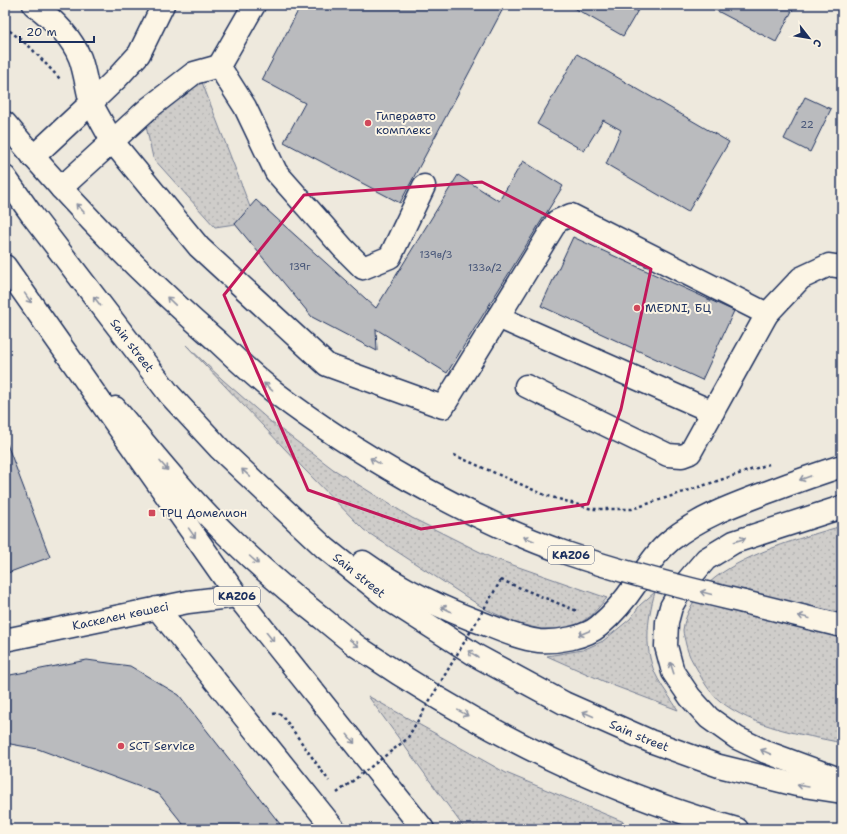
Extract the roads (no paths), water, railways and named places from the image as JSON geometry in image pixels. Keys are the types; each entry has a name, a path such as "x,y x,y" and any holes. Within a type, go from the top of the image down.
{"main road":[{"path":"34,5 44,12 68,36 80,58 85,108 199,247 327,364 443,407 557,221 571,215 767,314"},
{"path":"33,157 117,78 139,54 163,5"},
{"path":"61,188 149,108 194,73 219,66 254,5"},
{"path":"219,66 245,107 276,172 343,248 363,268 390,257 424,186"},
{"name":"KАZ06","path":"5,123 33,157 125,256 183,312 276,393 327,430 374,460 447,501 483,519 565,553 658,581 842,626"},
{"name":"Sain street","path":"5,177 170,395 220,449 325,548 391,601 476,656 564,703 650,741 719,766 797,785 842,792"},
{"path":"526,386 668,455 682,456 690,453 767,314 801,278 828,265 842,267"},
{"name":"KАZ06","path":"5,266 66,351 236,596 423,829"},
{"path":"498,317 713,412"},
{"path":"66,351 185,490 231,540 288,592 357,646 449,705 542,756 629,794 699,819 737,829"},
{"path":"274,500 383,576 453,613 511,634 538,641 559,641 581,635 598,627 615,611 651,562 670,541 698,521 726,508 842,466"},
{"path":"842,507 734,542 706,559 683,586 671,607 667,622 666,646 673,672 690,697 709,718 737,738 766,752 842,780"},
{"name":"Каскелен көшесі","path":"5,640 188,602 236,596"},
{"path":"157,608 334,829"}],"place":[{"name":"Гиперавто комплекс","path":"368,123"},
{"name":"MEDNI, БЦ","path":"637,308"},
{"name":"ТРЦ Домелион","path":"152,513"},
{"name":"SCT Service","path":"121,746"}]}
